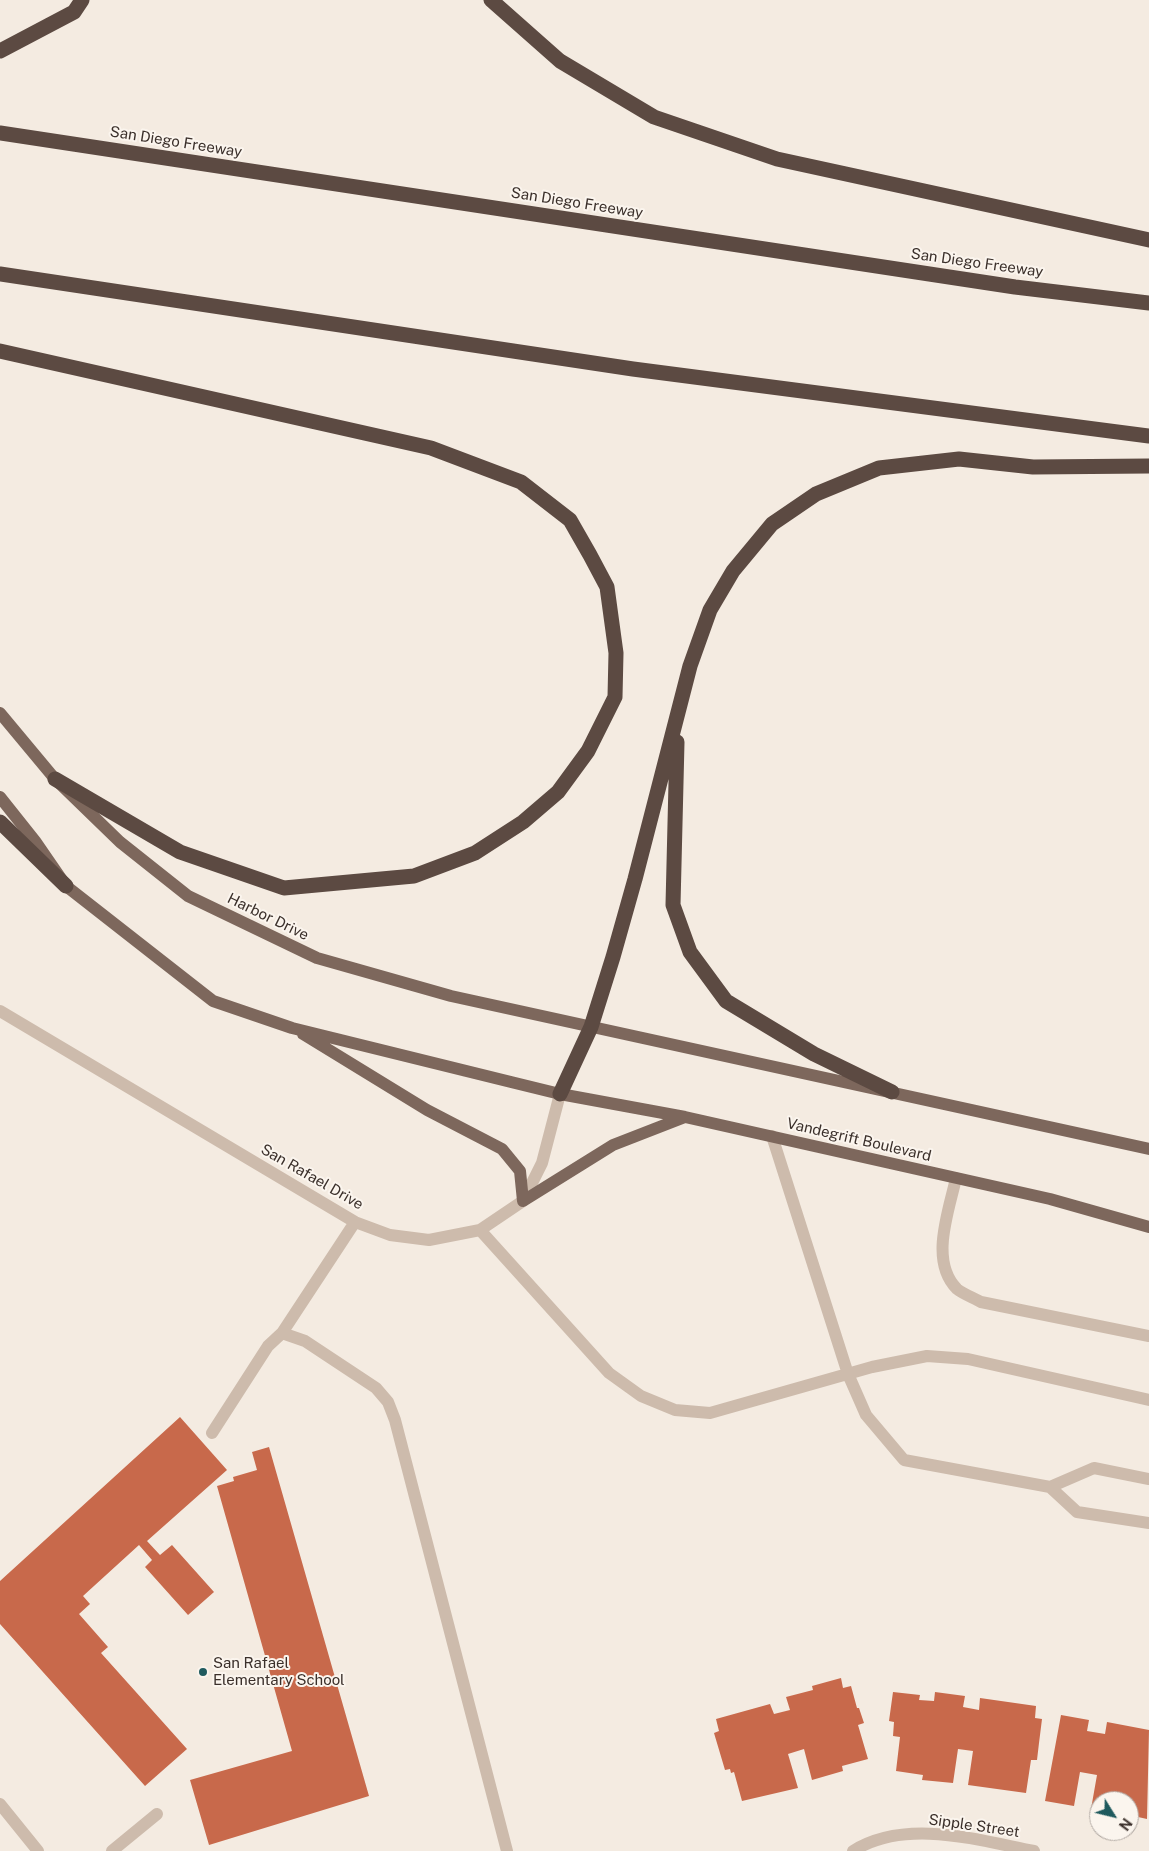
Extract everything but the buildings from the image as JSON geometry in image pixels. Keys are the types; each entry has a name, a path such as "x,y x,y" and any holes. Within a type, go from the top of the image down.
{"highway":[{"path":"0,51 74,12 82,0"},
{"path":"491,0 560,61 654,117 777,159 1149,240"},
{"name":"San Diego Freeway","path":"0,132 1015,287 1149,303"},
{"path":"0,274 633,369 1149,436"},
{"path":"0,351 431,448 521,482 570,520 590,555 607,587 616,653 615,698 588,751 558,792 523,822 474,853 414,876 284,888 180,852 55,779"},
{"path":"560,1094 591,1028 636,879 690,666 710,610 733,571 772,524 816,494 879,468 959,459 1033,467 1149,466"},
{"path":"678,716 673,905 690,952 726,1001 814,1054 892,1092"},
{"path":"0,822 66,886"}],"main road":[{"name":"Harbor Drive","path":"0,713 55,779 120,842 188,896 317,958 451,996 591,1028"},
{"path":"0,797 35,841 66,886 213,1001 292,1028 560,1094"},
{"path":"292,1028 427,1110 502,1149 520,1170 523,1201 613,1145 686,1117"},
{"path":"591,1028 1149,1149"},
{"name":"Vandegrift Boulevard","path":"560,1094 686,1117 772,1136 1050,1200 1149,1227"}],"street":[{"name":"San Rafael Drive","path":"0,1011 355,1222 390,1235 429,1240 480,1230 523,1201 542,1163 560,1094"},
{"path":"772,1136 848,1374 866,1415 904,1460 1050,1487 1077,1512 1149,1523"},
{"path":"956,1178 943,1238 944,1271 958,1290 981,1302 1149,1336"},
{"path":"212,1433 268,1346 282,1333 355,1222"},
{"path":"480,1230 609,1373 642,1396 675,1410 710,1413 848,1374 927,1356 968,1359 1149,1400"},
{"path":"282,1333 305,1341 341,1364 376,1388 388,1402 395,1420 507,1851"},
{"path":"1050,1487 1094,1468 1149,1479"},
{"path":"0,1804 38,1851"},
{"path":"112,1851 157,1814"},
{"name":"Sipple Street","path":"854,1851 867,1842 907,1833 971,1838 1034,1851"}],"place":[{"name":"San Rafael Elementary School","path":"203,1672"}]}
